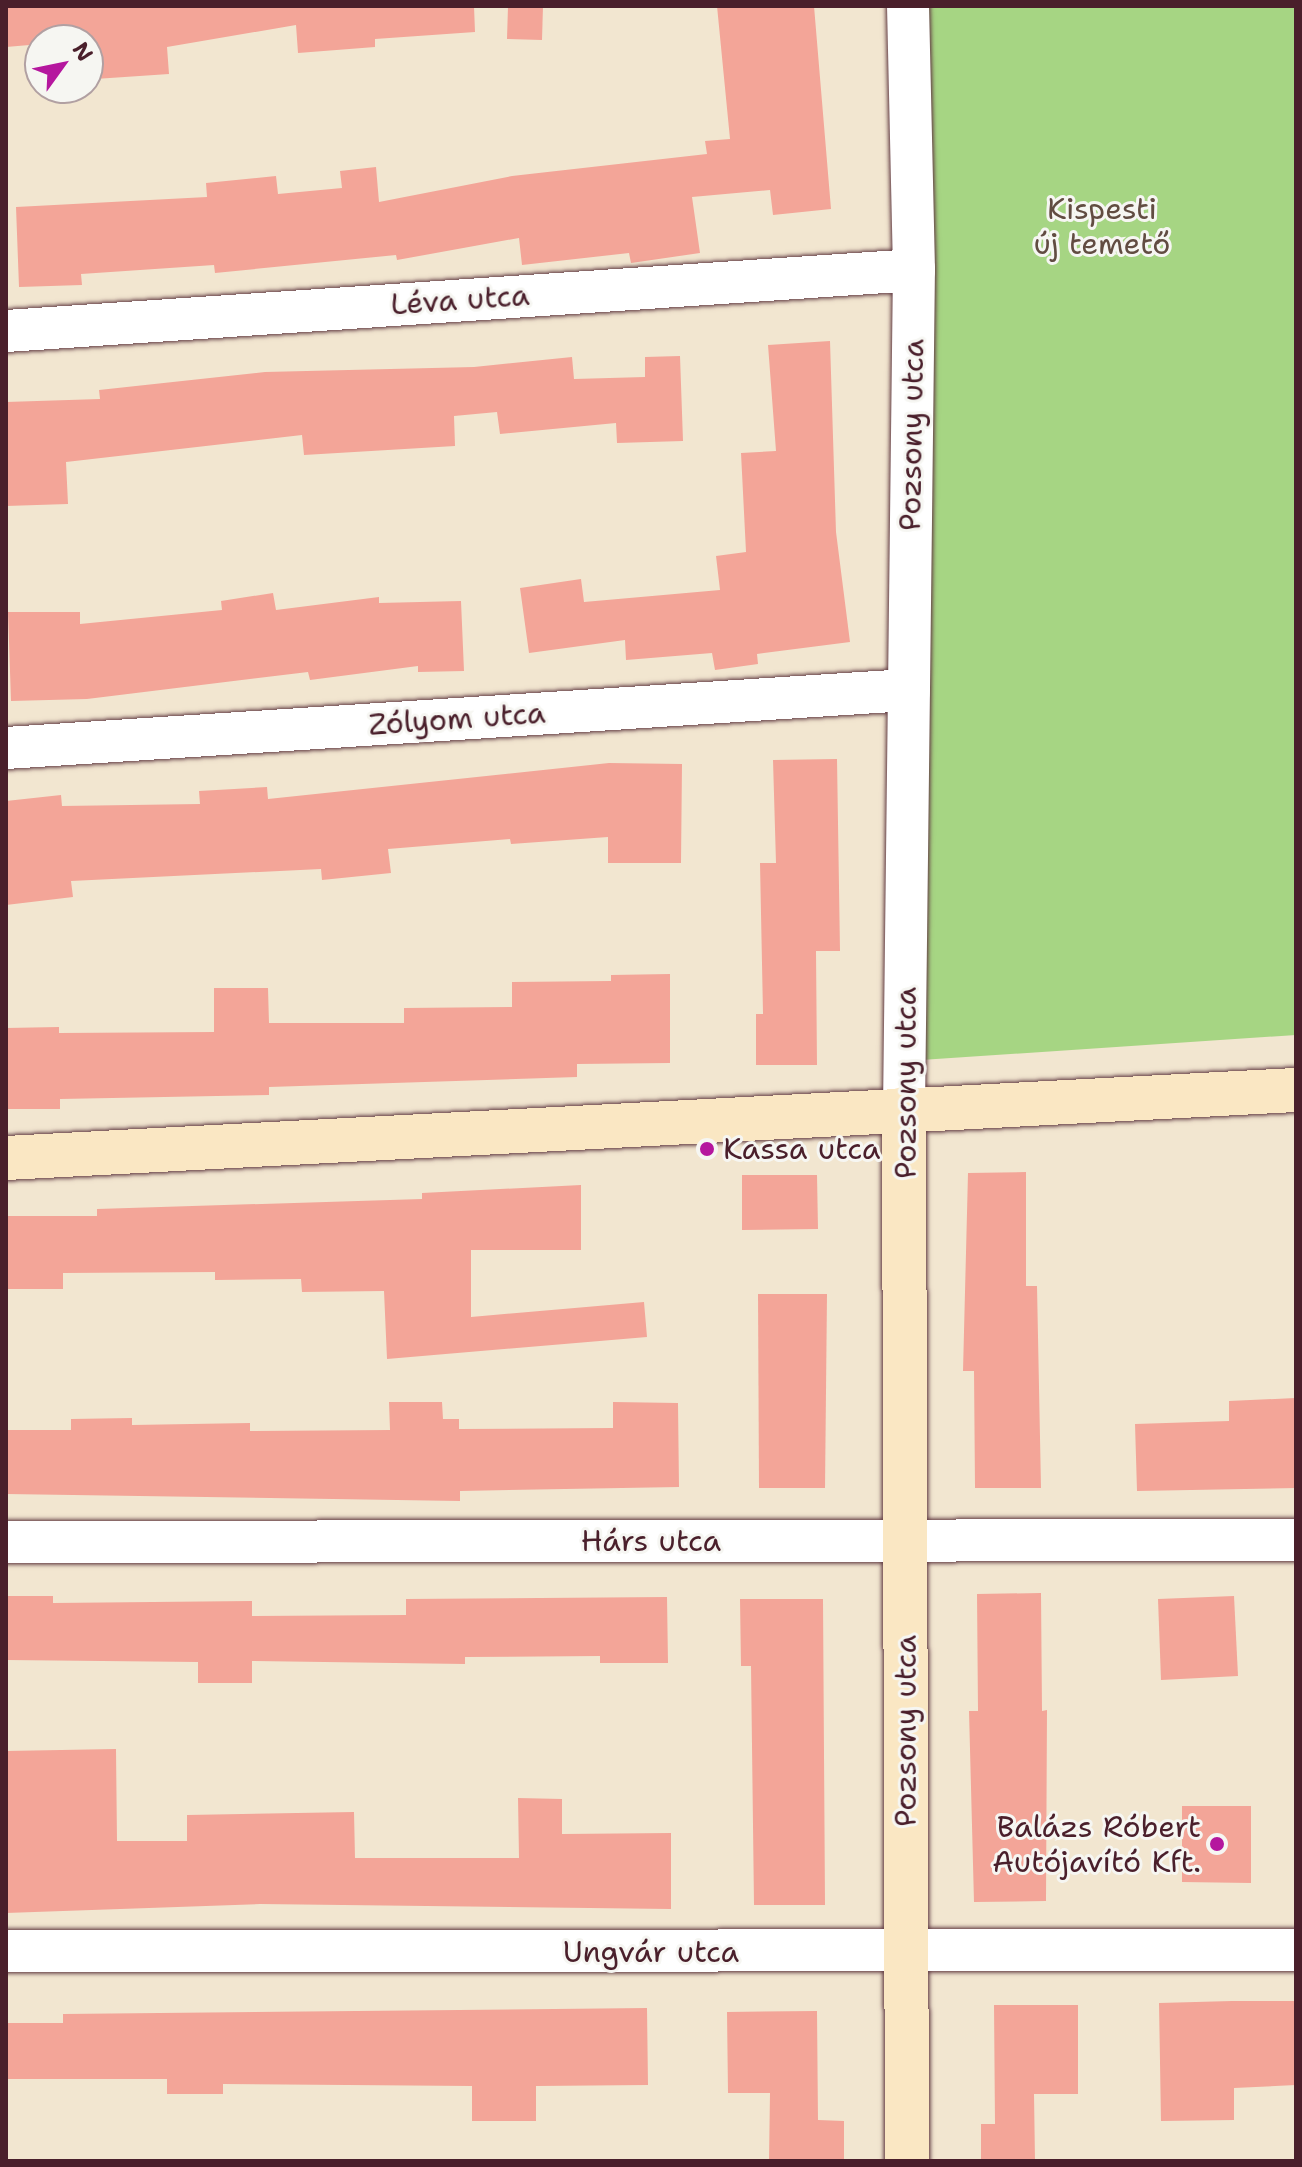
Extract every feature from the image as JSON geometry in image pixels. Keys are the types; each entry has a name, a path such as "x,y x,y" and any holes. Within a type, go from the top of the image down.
{"street":[{"name":"Pozsony utca","path":"907,2161 904,1109 914,270 908,6"},
{"name":"Léva utca","path":"6,331 914,270"},
{"name":"Zólyom utca","path":"6,748 909,690"},
{"path":"6,1158 1296,1090"},
{"name":"Hárs utca","path":"6,1542 1296,1540"},
{"name":"Ungvár utca","path":"6,1951 1296,1950"}],"green space":[{"name":"Kispesti új temető","path":"903,6 1296,6 1296,1035 921,1060"}],"building":[{"path":"6,6 474,6 475,32 375,39 375,47 298,53 296,25 167,47 169,74 104,78 104,24 24,24 24,45 6,47"},
{"path":"508,6 543,6 542,40 507,39"},
{"path":"717,6 814,6 831,209 773,215 770,190 692,197 700,253 631,263 629,253 522,265 519,238 397,260 396,255 215,273 214,265 81,274 82,285 19,287 16,207 207,197 206,183 276,176 278,194 342,188 340,171 376,167 379,202 512,176 707,154 705,141 730,139"},
{"path":"830,341 836,532 850,642 757,654 758,664 715,670 712,653 626,660 625,640 529,653 520,588 581,579 584,602 720,590 716,556 746,552 741,453 776,451 768,345"},
{"path":"680,356 683,441 617,443 616,423 500,434 497,412 454,416 455,446 304,455 302,435 66,462 68,504 6,506 6,402 100,399 99,390 265,372 474,367 572,357 574,379 645,377 645,357"},
{"path":"273,593 276,610 379,597 379,603 461,601 464,671 418,672 418,666 310,680 308,672 87,699 11,701 8,612 80,612 80,624 222,610 221,601"},
{"path":"837,759 840,951 816,951 817,1065 756,1065 756,1014 763,1014 760,863 776,863 773,760"},
{"path":"609,763 682,764 681,863 608,863 608,837 511,844 510,839 388,849 391,873 322,880 321,869 71,881 73,897 6,905 6,801 61,795 62,806 200,804 199,791 267,787 268,799"},
{"path":"670,974 670,1063 577,1064 577,1077 269,1087 269,1095 60,1099 60,1109 6,1109 6,1028 59,1027 59,1033 214,1032 214,988 268,988 269,1023 404,1023 404,1008 512,1007 512,982 611,981 611,975"},
{"path":"1026,1172 1026,1286 1037,1286 1041,1488 975,1488 974,1371 963,1371 968,1173"},
{"path":"742,1175 817,1175 818,1229 742,1230"},
{"path":"581,1185 581,1250 471,1250 471,1317 644,1302 647,1337 387,1359 384,1291 302,1292 301,1279 215,1280 215,1272 63,1273 63,1289 6,1289 6,1216 97,1216 97,1209 422,1199 422,1193"},
{"path":"758,1294 827,1294 825,1488 759,1488"},
{"path":"1295,1398 1296,1488 1137,1491 1135,1424 1229,1421 1229,1401"},
{"path":"389,1402 442,1402 443,1419 459,1419 459,1429 613,1428 613,1402 678,1403 679,1487 460,1491 460,1501 6,1494 6,1430 71,1430 71,1419 132,1418 132,1425 250,1423 250,1431 390,1430"},
{"path":"1041,1593 1042,1711 1047,1710 1046,1901 974,1902 969,1711 978,1711 977,1594"},
{"path":"6,1596 53,1596 53,1603 252,1601 252,1616 406,1615 406,1599 667,1597 668,1663 600,1663 600,1656 465,1657 465,1664 252,1661 252,1683 198,1683 198,1662 6,1660"},
{"path":"1234,1596 1238,1676 1161,1680 1158,1599"},
{"path":"740,1599 823,1599 825,1905 754,1905 751,1666 741,1666"},
{"path":"116,1749 117,1841 187,1841 187,1815 354,1812 355,1858 519,1858 518,1798 562,1799 562,1834 671,1833 671,1909 260,1904 6,1913 6,1751"},
{"name":"Balázs Róbert Autójavító Kft.","path":"1182,1806 1251,1806 1251,1883 1182,1882"},
{"path":"1296,2001 1296,2085 1234,2088 1234,2120 1161,2121 1159,2003"},
{"path":"994,2005 1078,2005 1078,2094 1034,2094 1035,2161 981,2161 981,2124 995,2124"},
{"path":"647,2008 648,2085 536,2086 536,2121 472,2121 472,2086 223,2084 223,2094 167,2094 167,2079 6,2079 6,2023 63,2023 63,2014"},
{"path":"817,2011 818,2120 844,2121 844,2161 769,2161 770,2093 728,2093 727,2012"}],"place":[{"name":"Kassa utca","path":"707,1149"},
{"name":"Balázs Róbert Autójavító Kft.","path":"1217,1844"}]}
